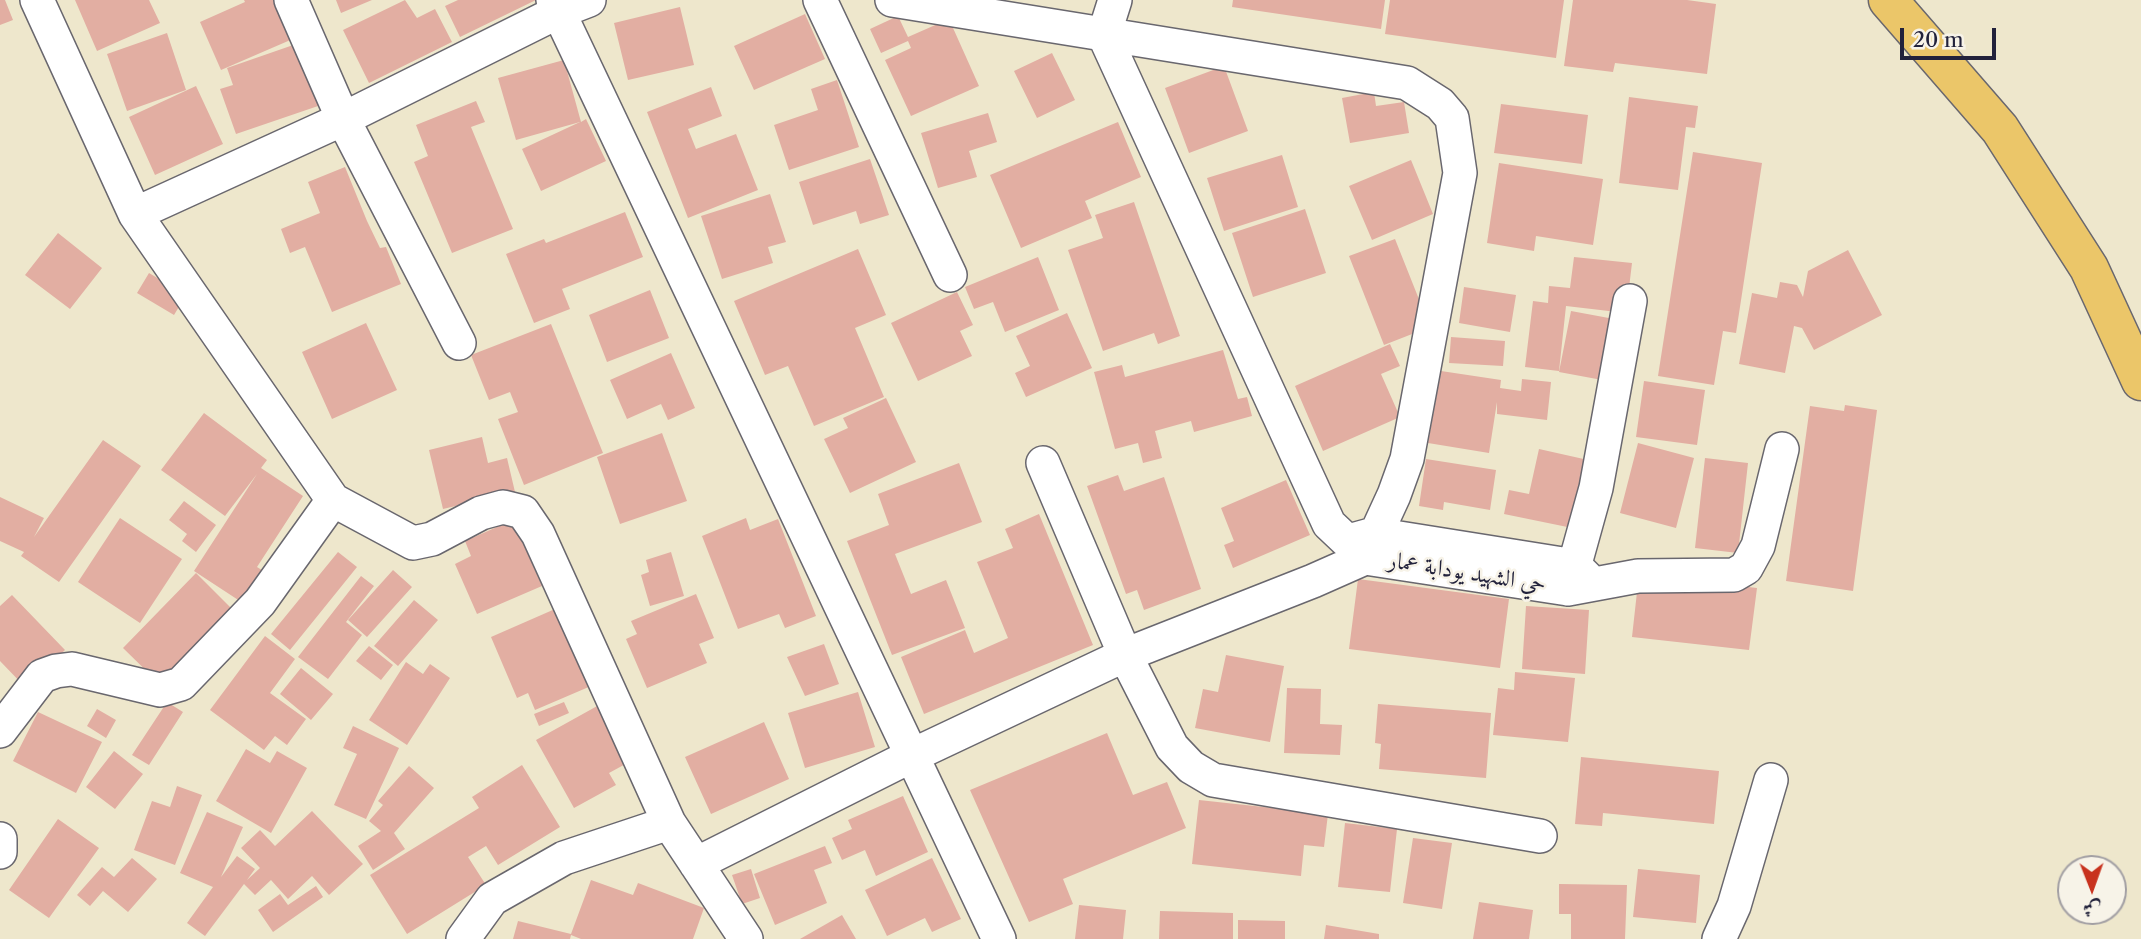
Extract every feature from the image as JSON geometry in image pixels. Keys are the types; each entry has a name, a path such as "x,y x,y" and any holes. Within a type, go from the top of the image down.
{"main road":[{"path":"1888,0 2000,129 2089,268 2141,381"}],"street":[{"path":"37,0 135,214 333,500 413,543 432,539 481,513 503,507 523,512 538,534 669,823 746,939"},
{"path":"291,0 343,119 459,343"},
{"path":"135,214 343,119 555,6 589,0"},
{"path":"820,0 950,275"},
{"path":"696,864 911,756 1361,545 1394,495 1407,459 1460,173 1452,118 1440,104 1407,83 892,0"},
{"path":"1115,0 1104,35 1329,524 1361,545"},
{"path":"555,6 999,939"},
{"path":"1579,579 1630,301"},
{"name":"حي الشهيد يودابة عمار","path":"1361,545 1579,579 1709,577 1741,572 1758,546 1782,449"},
{"path":"1043,463 1125,655 1172,747 1191,767 1213,780 1540,836"},
{"path":"0,731 42,676 56,671 72,669 159,690 181,684 260,602 333,500"},
{"path":"1719,939 1734,906 1771,780"},
{"path":"463,939 492,899 564,858 669,823"},
{"path":"0,839 0,852"}],"building":[{"path":"0,0 5,0 13,20 0,25"},
{"path":"75,0 149,0 160,23 97,51"},
{"path":"244,0 278,0 295,38 221,70 200,22 245,2"},
{"path":"336,0 372,0 341,13"},
{"path":"405,0 417,18 435,9 452,42 369,83 343,30"},
{"path":"458,0 536,0 460,37 445,6"},
{"path":"1233,0 1385,0 1381,29 1232,7"},
{"path":"1390,0 1564,0 1556,58 1385,34"},
{"path":"1573,0 1687,0 1716,4 1707,74 1615,63 1613,72 1564,66"},
{"path":"680,7 694,65 628,80 614,23"},
{"path":"805,14 825,59 754,90 734,46"},
{"path":"898,16 908,37 949,19 979,86 911,116 885,60 911,48 908,41 881,53 870,29"},
{"path":"167,33 186,90 127,111 107,54"},
{"path":"299,43 321,105 236,134 220,89 233,85 227,68"},
{"path":"1052,53 1075,100 1037,118 1014,71"},
{"path":"564,60 581,122 586,119 606,161 541,191 522,149 580,122 516,140 498,78"},
{"path":"1224,66 1248,131 1189,153 1165,88"},
{"path":"837,80 859,147 789,170 774,125 818,110 811,89"},
{"path":"196,86 223,144 155,175 129,117"},
{"path":"711,87 722,116 688,129 696,149 736,134 758,190 688,218 647,112"},
{"path":"1374,92 1376,106 1404,102 1409,133 1350,143 1342,98"},
{"path":"1629,97 1698,106 1695,128 1686,127 1678,190 1619,183"},
{"path":"476,101 485,122 471,127 513,229 452,253 414,162 428,156 416,125"},
{"path":"1501,104 1588,115 1582,164 1494,153"},
{"path":"988,113 997,142 969,151 977,177 938,188 921,133"},
{"path":"1118,122 1141,177 1085,201 1092,218 1021,248 990,175"},
{"path":"1693,152 1762,163 1736,333 1723,331 1714,385 1658,376"},
{"path":"1282,155 1298,207 1224,231 1207,178"},
{"path":"870,159 889,215 860,224 856,211 813,225 799,182"},
{"path":"1411,160 1433,214 1372,240 1349,186"},
{"path":"1499,163 1603,179 1593,245 1536,236 1534,251 1487,243"},
{"path":"345,167 367,221 380,248 386,247 401,284 332,312 305,247 290,253 281,229 320,213 308,182"},
{"path":"770,194 786,242 768,247 773,263 722,279 701,216"},
{"path":"1134,202 1180,336 1158,344 1154,333 1103,351 1068,250 1103,238 1095,215"},
{"path":"1305,209 1326,273 1253,297 1232,233"},
{"path":"625,212 643,257 562,289 570,309 534,323 506,254 544,239 546,243"},
{"path":"58,233 102,268 70,309 25,275"},
{"path":"1395,239 1430,327 1384,345 1349,256"},
{"path":"858,249 886,315 855,328 884,397 814,426 788,366 765,375 734,301"},
{"path":"1848,250 1882,315 1814,350 1802,328 1794,326 1785,373 1739,364 1752,293 1777,298 1780,282 1797,285 1803,297 1808,271"},
{"path":"1038,257 1059,310 1005,332 993,302 974,309 965,287"},
{"path":"1574,257 1632,263 1626,313 1566,306 1559,371 1525,367 1533,301 1548,303 1549,286 1570,288"},
{"path":"149,273 186,295 174,315 137,293"},
{"path":"1464,287 1516,295 1510,332 1459,323"},
{"path":"650,290 669,338 607,362 589,315"},
{"path":"957,292 973,325 960,331 972,356 918,381 891,323"},
{"path":"1571,311 1625,321 1613,382 1559,372"},
{"path":"1067,313 1092,368 1026,397 1015,373 1030,366 1016,336"},
{"path":"366,323 397,390 332,419 302,352"},
{"path":"551,324 603,453 524,485 498,419 518,412 510,392 489,400 471,355"},
{"path":"1451,337 1505,341 1503,366 1449,363"},
{"path":"1390,344 1400,366 1381,374 1400,417 1323,451 1295,386"},
{"path":"1223,350 1238,399 1247,397 1252,416 1194,432 1191,421 1155,431 1162,458 1143,463 1138,443 1115,449 1094,372 1122,365 1125,377"},
{"path":"671,353 695,408 668,420 661,404 627,419 610,380"},
{"path":"1441,371 1501,380 1500,388 1521,391 1522,379 1551,382 1547,420 1497,414 1497,402 1489,453 1428,443"},
{"path":"1644,381 1705,390 1697,445 1636,437"},
{"path":"886,398 916,462 850,493 824,439 848,428 843,418"},
{"path":"1845,405 1877,410 1853,591 1786,581 1810,406 1844,411"},
{"path":"204,413 267,460 261,468 303,496 257,567 273,577 252,609 194,571 257,474 225,516 161,470"},
{"path":"662,433 687,501 620,524 597,457"},
{"path":"482,437 488,463 507,458 515,492 443,509 429,450"},
{"path":"103,440 141,466 59,582 21,556 24,552 0,541 0,497 44,518 34,537"},
{"path":"1638,443 1694,458 1676,528 1620,513"},
{"path":"1539,449 1597,462 1582,530 1504,514 1509,490 1529,494"},
{"path":"1705,458 1748,463 1738,553 1695,548"},
{"path":"1426,459 1496,470 1490,510 1444,502 1443,510 1419,506"},
{"path":"959,463 982,522 895,554 911,594 946,580 965,628 892,655 847,541 889,525 878,494"},
{"path":"1118,475 1124,491 1164,477 1201,589 1144,610 1137,590 1126,594 1087,486"},
{"path":"1286,480 1310,535 1233,568 1224,545 1234,541 1221,508"},
{"path":"184,501 216,525 196,552 182,541 187,534 169,520"},
{"path":"1039,514 1093,645 924,714 901,657 965,630 974,653 1008,638 977,562 1013,548 1005,529"},
{"path":"120,518 182,559 140,623 78,582"},
{"path":"746,518 750,530 778,519 816,616 785,628 779,614 738,629 702,536"},
{"path":"513,520 542,586 477,614 455,564 471,556 465,541"},
{"path":"338,552 357,567 290,650 271,634"},
{"path":"671,552 684,596 650,606 641,575 649,572 646,560"},
{"path":"393,570 412,587 367,637 348,620"},
{"path":"196,573 233,610 169,693 123,648"},
{"path":"1639,574 1757,588 1749,650 1632,637"},
{"path":"361,576 374,586 346,622 362,635 328,679 298,657"},
{"path":"1358,579 1509,599 1500,668 1349,649"},
{"path":"696,594 714,638 699,644 707,663 647,688 626,639 637,634 631,621"},
{"path":"12,595 65,650 26,688 0,661 0,606"},
{"path":"414,600 438,620 398,666 374,646"},
{"path":"1526,606 1589,610 1585,674 1522,669"},
{"path":"555,609 591,686 535,710 528,693 517,698 491,637"},
{"path":"265,636 295,659 270,693 306,719 287,745 275,736 264,750 210,710"},
{"path":"824,644 839,684 805,696 787,657"},
{"path":"369,646 393,665 381,680 356,661"},
{"path":"1226,655 1284,666 1270,742 1195,728 1203,689 1218,692"},
{"path":"406,662 423,674 430,664 450,678 407,745 369,720"},
{"path":"301,668 333,694 311,720 280,694"},
{"path":"1515,672 1575,678 1568,742 1493,735 1498,688 1514,690"},
{"path":"1287,688 1321,689 1320,724 1342,725 1340,755 1284,753"},
{"path":"858,692 875,747 805,768 788,713"},
{"path":"167,702 183,712 149,765 132,755"},
{"path":"564,702 569,713 539,726 534,714"},
{"path":"1378,704 1491,713 1486,778 1379,769 1381,744 1375,743"},
{"path":"599,705 631,761 609,773 616,785 574,808 536,740"},
{"path":"97,709 116,720 106,738 87,726"},
{"path":"38,712 102,742 76,793 13,761"},
{"path":"764,722 789,779 711,814 685,757"},
{"path":"353,726 399,748 366,819 334,805 357,754 343,748"},
{"path":"1107,733 1133,795 1167,782 1186,828 1063,879 1073,904 1029,922 970,790"},
{"path":"246,749 270,763 277,751 307,768 271,833 216,801"},
{"path":"114,751 143,774 115,809 86,787"},
{"path":"1581,757 1719,771 1714,824 1603,813 1602,826 1575,824"},
{"path":"522,765 560,827 498,865 486,846 468,857 486,885 407,934 370,875 479,808 472,797"},
{"path":"409,766 434,788 394,833 405,849 373,870 358,846 381,831 369,821 383,805 378,801"},
{"path":"177,786 202,795 175,865 134,850 152,801 170,807"},
{"path":"903,796 928,852 876,876 865,850 842,860 832,838 852,829 848,820"},
{"path":"1199,800 1328,814 1324,847 1304,845 1301,876 1192,864"},
{"path":"312,811 363,864 329,895 312,876 288,899 271,880 255,895 244,884 205,936 187,923 213,887 180,873 207,812 243,827 221,877 237,856 255,869 247,880 260,868 241,848 260,830 275,846"},
{"path":"58,819 99,848 49,918 9,890"},
{"path":"1345,823 1397,829 1390,892 1338,887"},
{"path":"1413,838 1452,843 1442,909 1403,903"},
{"path":"825,846 832,863 814,870 827,903 775,925 754,874"},
{"path":"132,858 157,879 128,912 103,891 90,906 77,895 102,867 114,877"},
{"path":"932,858 961,919 932,932 925,918 887,936 865,890"},
{"path":"751,869 760,898 742,904 732,875"},
{"path":"1638,869 1700,875 1696,923 1633,917"},
{"path":"591,880 633,895 638,883 704,908 693,939 581,939 571,935 570,939 513,939 518,921 571,934"},
{"path":"1559,884 1627,885 1625,939 1571,939 1571,914 1559,914"},
{"path":"316,886 323,897 273,932 258,910 280,894 288,905"},
{"path":"1479,902 1533,910 1529,939 1473,939"},
{"path":"1079,905 1126,910 1123,939 1075,939"},
{"path":"1160,911 1233,913 1233,939 1159,939"},
{"path":"842,915 856,939 800,939"},
{"path":"1238,920 1285,921 1285,939 1238,939"},
{"path":"1326,925 1379,934 1379,939 1324,939"}]}
